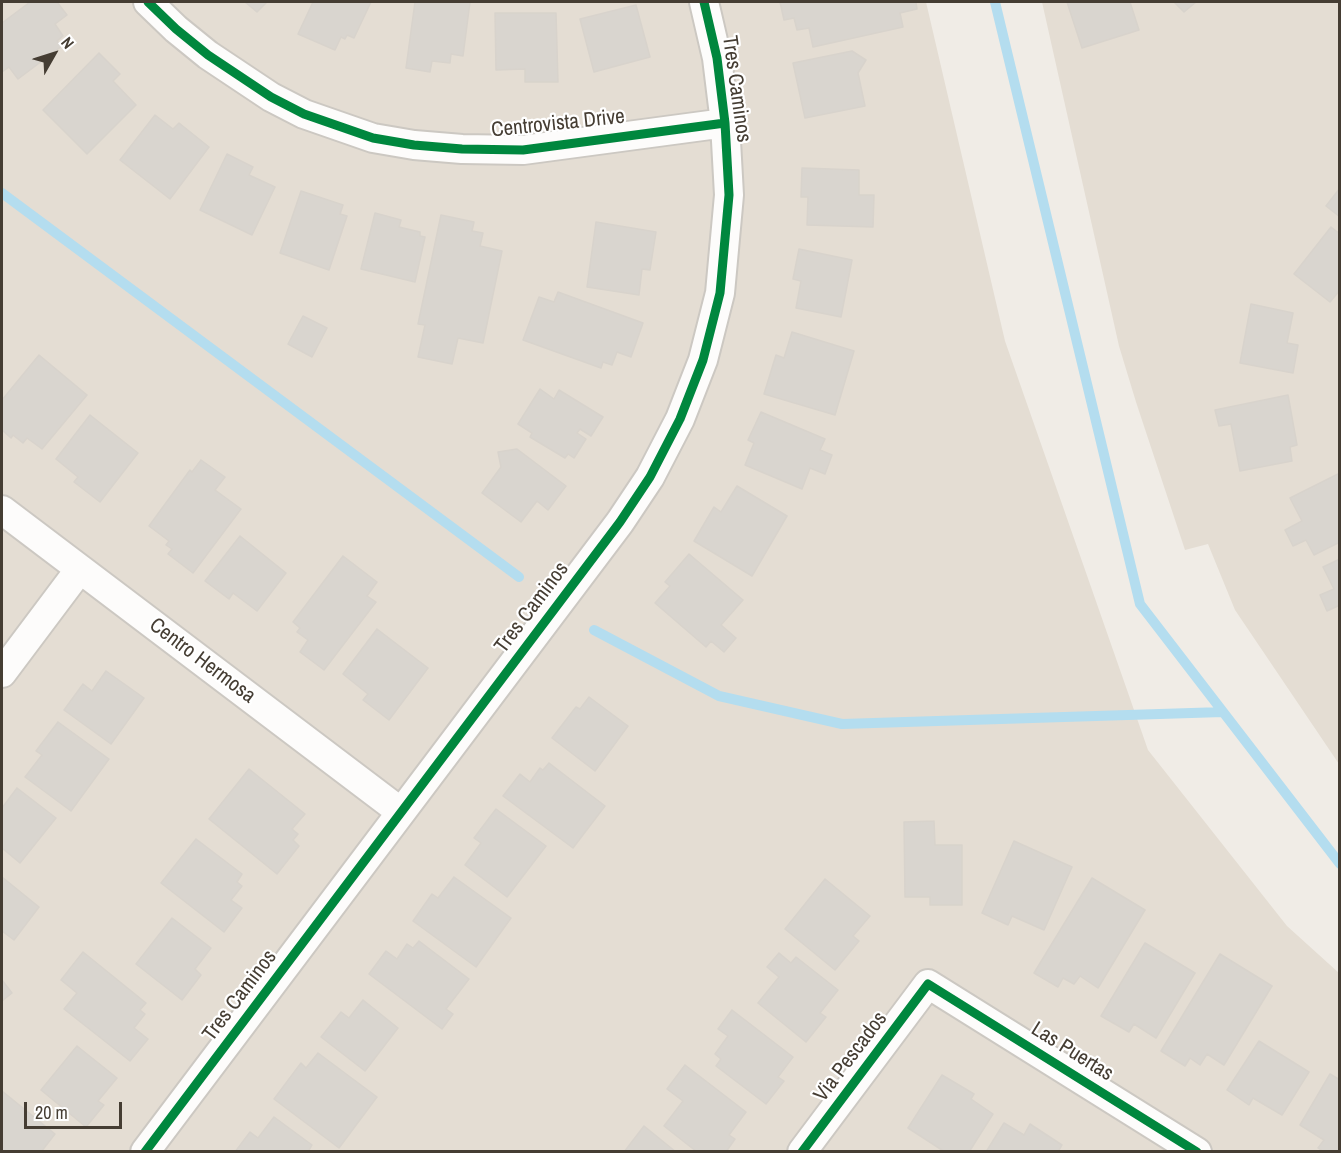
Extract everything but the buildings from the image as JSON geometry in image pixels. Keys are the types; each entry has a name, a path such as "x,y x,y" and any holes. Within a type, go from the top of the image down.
{"street":[{"name":"Centrovista Drive","path":"148,2 208,55 271,98 304,114 374,138 414,146 462,150 523,150 725,123"},
{"name":"Tres Caminos","path":"145,1152 620,522 650,477 680,419 703,360 720,293 729,195 725,123 717,58 704,2"},
{"name":"Centro Hermosa","path":"2,510 401,812"},
{"path":"2,673 80,569"},
{"name":"Via Pescados","path":"802,1152 928,984"},
{"name":"Las Puertas","path":"928,984 1197,1152"}],"shaded area":[{"path":"2,2 926,2 1005,341 1148,750 1287,926 1339,973 1339,1151 2,1152"},
{"path":"1042,2 1339,2 1339,764 1235,610 1208,544 1185,550 1119,346"}],"waterway":[{"path":"995,2 1140,604 1340,864"},
{"path":"2,193 519,577"},
{"path":"594,630 719,696 842,724 1223,712"}],"cycle path":[{"path":"148,2 208,55 271,97 304,114 373,138 414,145 462,149 523,150 725,123"},
{"path":"145,1152 620,522 650,477 680,419 703,360 720,293 729,195 725,123 717,58 704,2"},
{"path":"802,1152 928,984 1197,1152"}]}
